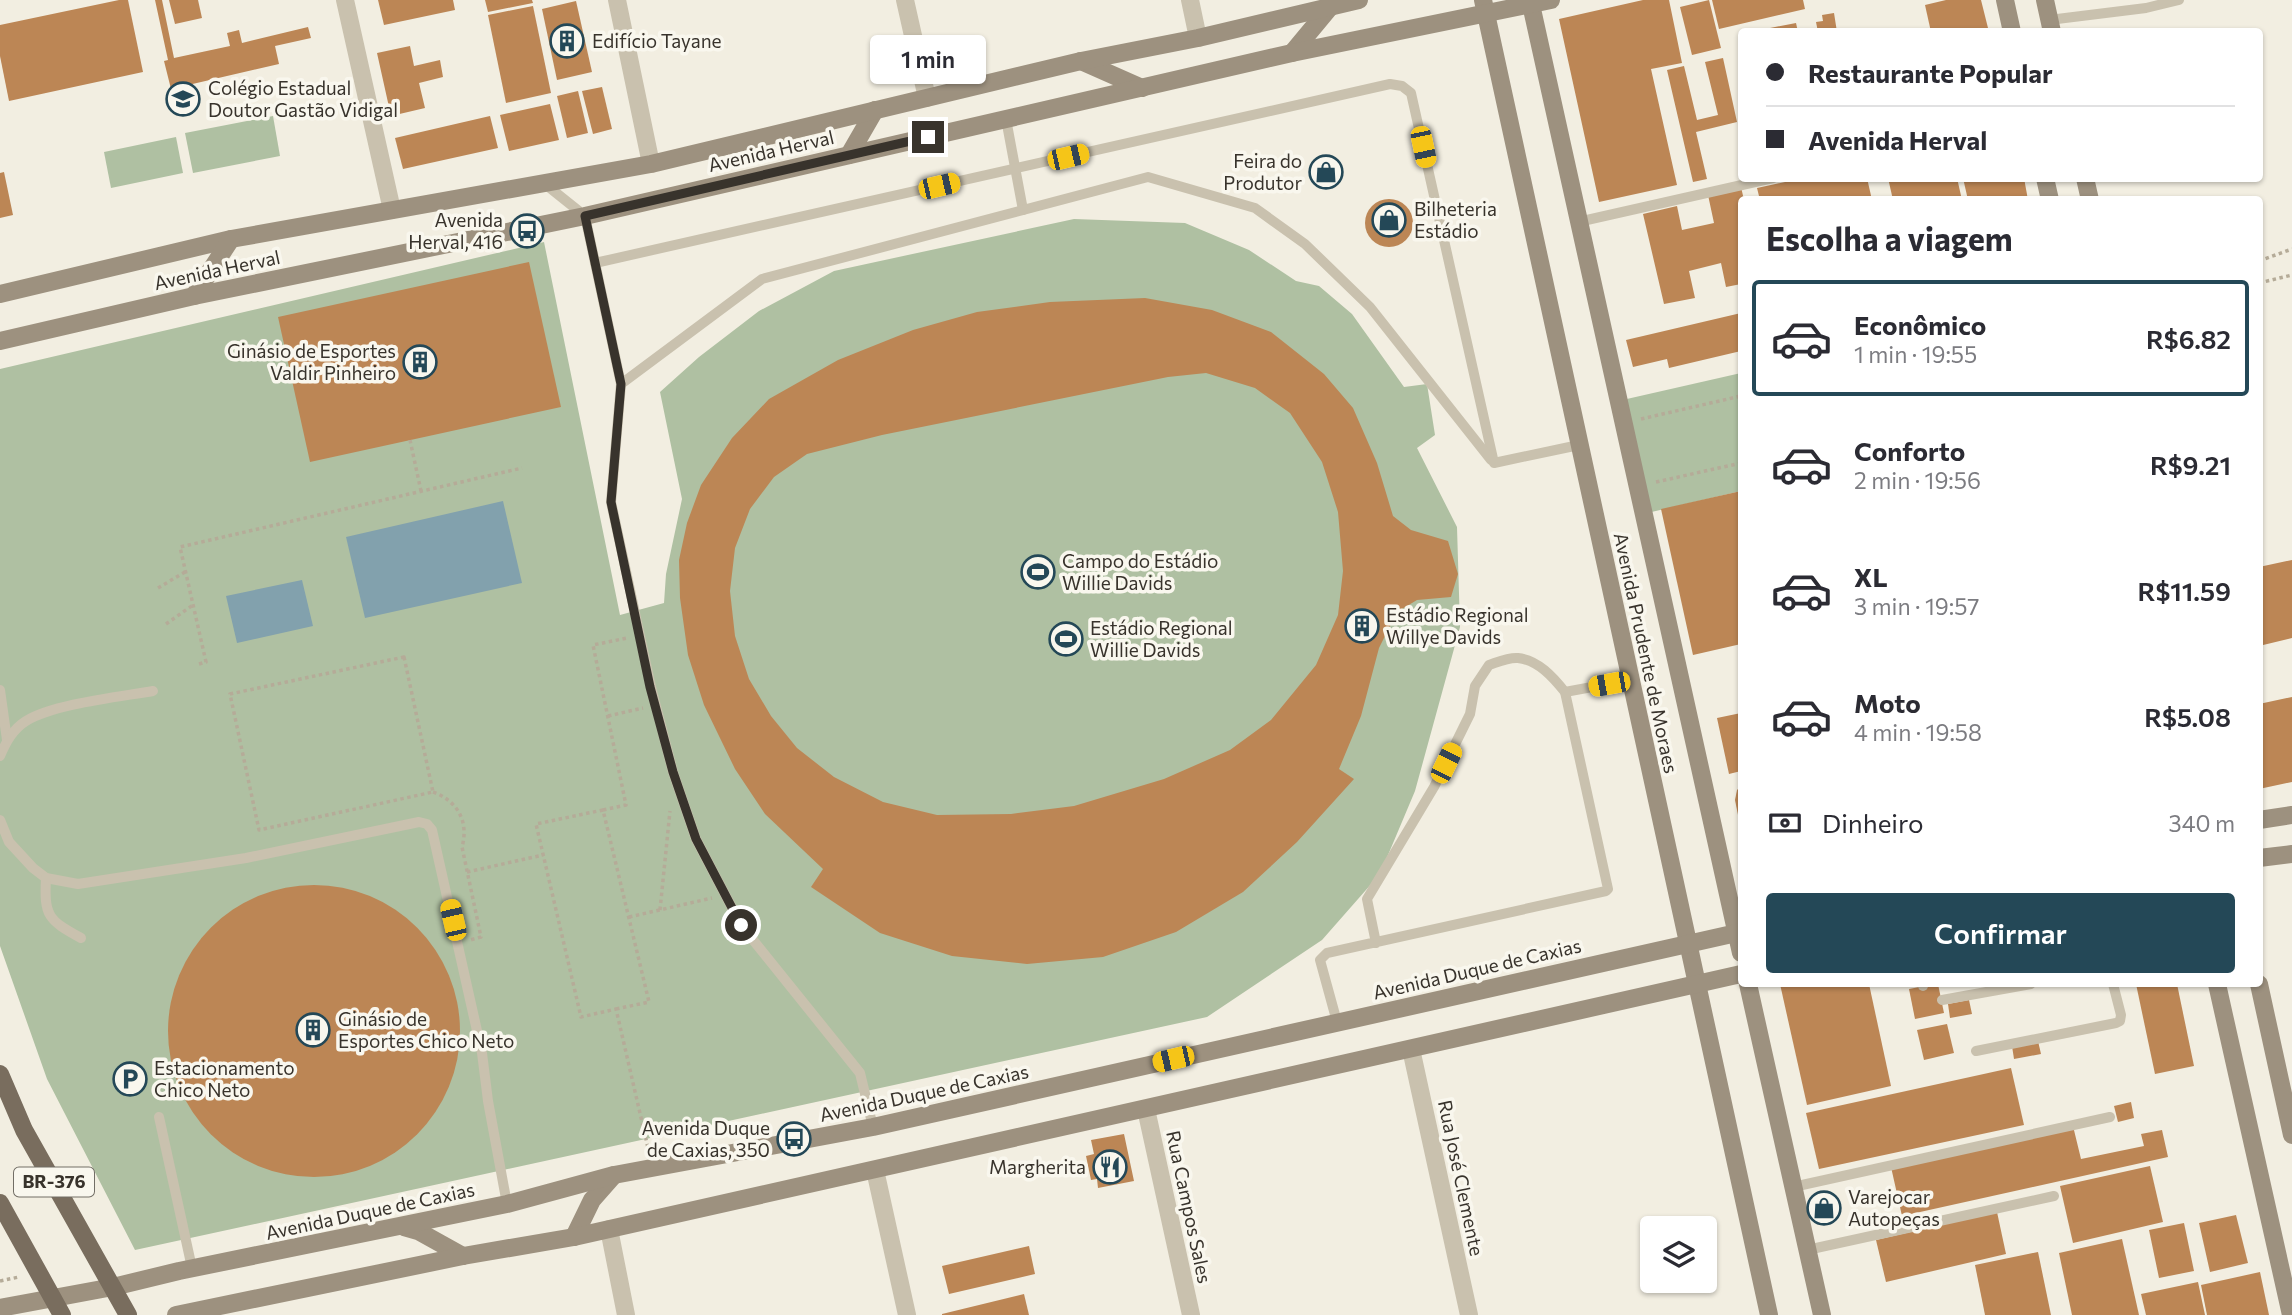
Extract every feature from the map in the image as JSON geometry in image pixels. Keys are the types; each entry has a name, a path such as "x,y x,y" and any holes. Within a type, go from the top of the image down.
{"main road":[{"name":"Avenida Herval","path":"0,294 231,239 651,164 1081,61 1198,38 1359,0"},
{"name":"Avenida Herval","path":"0,341 194,296 585,216 1485,6 1551,0"},
{"path":"2006,0 2011,28"},
{"path":"2045,0 2051,26"},
{"name":"Avenida Prudente de Moraes","path":"1530,3 1636,486 1738,929"},
{"path":"1292,52 1331,5"},
{"name":"Avenida Prudente de Moraes","path":"1485,6 1769,1315"},
{"path":"1081,61 1142,88"},
{"path":"849,155 875,110"},
{"path":"194,296 231,239"},
{"path":"2263,819 2292,815"},
{"path":"2263,858 2292,854"},
{"name":"Avenida Duque de Caxias","path":"0,1308 113,1287 192,1268 507,1204 652,1167 873,1127 1738,933"},
{"path":"176,1315 463,1256 574,1237 1738,975"},
{"path":"1749,987 1822,1315"},
{"path":"2218,987 2291,1315"},
{"path":"2260,987 2292,1135"},
{"name":"BR-376","path":"0,1074 24,1130 113,1287"},
{"path":"574,1237 592,1200 614,1175"},
{"name":"BR-376","path":"0,1203 52,1299"},
{"path":"403,1226 418,1231 463,1256"},
{"path":"113,1287 128,1315"},
{"path":"52,1299 62,1315"}],"street":[{"path":"345,0 392,210"},
{"path":"617,0 651,164"},
{"path":"905,0 927,98"},
{"path":"1190,0 1198,38"},
{"name":"Rua José Clemente","path":"1411,1049 1469,1315"},
{"name":"Rua Campos Sales","path":"1146,1109 1191,1315"},
{"path":"875,1170 907,1315"},
{"path":"609,1229 626,1315"}],"lane":[{"path":"2051,26 2179,0"},
{"path":"595,263 1390,84 1402,86 1411,93 1494,463"},
{"path":"1006,119 1023,210"},
{"path":"621,384 762,278 1148,177 1255,208 1305,244 1370,307 1494,463"},
{"path":"1577,222 1755,182"},
{"path":"544,183 585,216 621,384 611,502 656,706 673,772 696,839 741,925 860,1073 873,1127"},
{"path":"1494,463 1579,446"},
{"path":"1337,1022 1320,960 1327,953 1376,943 1608,889 1565,692 1553,677 1535,663 1516,657 1489,664 1475,686 1470,714 1434,787 1369,894 1367,905 1376,943"},
{"path":"1565,692 1630,680"},
{"path":"0,691 7,740"},
{"path":"0,755 7,740 24,722 45,712 153,691"},
{"path":"0,820 9,842 20,856 46,877 78,884 246,859 419,822 427,824 432,830 482,1053 507,1204"},
{"path":"46,877 45,898 55,924 81,938"},
{"path":"1942,1000 2014,987"},
{"path":"1976,1051 2116,1023 2120,1021 2121,1015 2114,987"},
{"path":"159,1117 192,1268"},
{"path":"1793,1187 2110,1117"},
{"path":"1807,1250 2054,1196"}],"path":[{"path":"2263,260 2292,249"},
{"path":"2263,282 2292,275"},
{"path":"1623,423 1738,397"},
{"path":"410,440 421,491"},
{"path":"1636,486 1738,464"},
{"path":"198,664 206,662 180,547 522,468"},
{"path":"158,588 185,572"},
{"path":"166,624 193,606"},
{"path":"603,810 649,1002 581,1017 536,824 626,805 593,645 640,635"},
{"path":"433,792 404,657 230,694 259,830 433,792 454,804 463,820 465,835 462,847 481,937 458,942"},
{"path":"608,716 656,706"},
{"path":"660,909 673,772"},
{"path":"467,872 543,855"},
{"path":"629,917 725,895"},
{"path":"617,1009 652,1167"}],"green space":[{"path":"273,116 280,156 193,173 185,133"},
{"path":"176,137 183,173 111,188 104,152"},
{"path":"1074,219 1185,223 1249,250 1296,281 1319,286 1352,314 1404,387 1427,384 1435,435 1417,448 1457,527 1460,627 1415,791 1380,874 1322,940 1207,1017 135,1250 47,1079 0,946 0,369 544,242 620,615 664,603 666,574 682,499 660,392 699,357 759,311 834,271"},
{"path":"1738,374 1738,492 1643,514 1618,401"}],"water":[{"path":"503,501 522,583 365,618 346,537"},
{"path":"302,580 313,626 237,643 226,596"}],"building":[{"path":"128,0 143,72 9,101 0,56 0,25"},
{"path":"155,0 162,0 174,58 230,46 227,33 239,30 242,43 308,27 311,38 275,46 279,64 171,89 164,61 168,60"},
{"path":"169,0 198,0 202,18 175,24"},
{"path":"378,0 453,0 455,10 384,25"},
{"path":"485,0 532,0 533,3 488,12"},
{"path":"1643,0 1669,0 1682,63 1651,69 1677,185 1599,202 1559,19"},
{"path":"1709,0 1721,48 1692,55 1680,7"},
{"path":"1712,0 1803,0 1805,9 1719,29"},
{"path":"1946,0 1981,0 1988,28 1930,28 1925,5"},
{"name":"Edifício Tayane","path":"576,1 592,72 557,80 542,9"},
{"path":"533,6 551,93 506,103 488,15"},
{"path":"1834,13 1836,28 1817,28 1816,22 1823,21 1822,15"},
{"path":"1796,23 1797,28 1770,28"},
{"path":"410,46 414,66 440,60 443,77 419,83 425,108 391,116 377,53"},
{"path":"1723,58 1737,122 1696,132 1707,179 1693,182 1667,70 1684,66 1697,120 1718,115 1705,62"},
{"path":"602,87 612,129 593,134 582,91"},
{"path":"578,91 588,133 567,138 557,96"},
{"path":"550,104 559,140 509,151 500,115"},
{"path":"490,116 498,148 403,169 395,138"},
{"path":"4,172 13,215 0,218 0,173"},
{"path":"1785,182 1868,182 1871,196 1759,196 1757,188"},
{"path":"1889,182 1958,182 1961,196 1892,196"},
{"path":"1964,182 2025,182 2027,196 1967,196"},
{"path":"1741,187 1743,196 1738,196 1738,285 1726,287 1721,263 1689,271 1695,298 1664,304 1643,214 1677,206 1682,230 1714,223 1708,195"},
{"name":"Bilheteria Estádio","path":"1389,199 1406,206 1413,223 1406,240 1389,247 1372,240 1365,223 1372,206"},
{"name":"Ginásio de Esportes Valdir Pinheiro","path":"529,262 561,407 310,462 278,317"},
{"name":"Estádio Regional Willye Davids","path":"1145,298 1212,310 1271,332 1324,374 1353,408 1377,463 1393,516 1411,530 1448,541 1458,574 1451,597 1417,600 1397,612 1379,648 1361,716 1339,769 1354,779 1297,842 1243,892 1176,932 1103,957 1027,964 952,956 880,933 811,887 823,869 765,814 735,769 704,705 688,655 680,598 679,560 687,523 701,485 732,438 769,399 838,360 913,330 977,312 1050,302","holes":["1206,373 1255,388 1290,413 1322,462 1338,512 1343,571 1338,615 1316,665 1271,720 1230,750 1164,779 1074,806 1011,814 937,815 883,802 834,777 797,748 771,716 749,679 735,636 730,591 735,548 750,509 774,477 807,454 882,435 1168,377"]},
{"path":"1738,314 1738,352 1669,368 1667,359 1633,367 1626,340"},
{"path":"1738,492 1738,645 1693,655 1661,509"},
{"path":"2292,560 2292,638 2263,645 2263,566"},
{"path":"2292,697 2292,782 2263,788 2263,703"},
{"path":"1738,714 1738,772 1729,774 1717,718"},
{"path":"1738,789 1738,815 1735,800"},
{"name":"Ginásio de Esportes Chico Neto","path":"314,885 342,888 370,896 395,910 417,928 435,950 449,975 457,1003 460,1031 457,1059 449,1087 435,1112 417,1134 395,1152 370,1166 342,1174 314,1177 286,1174 258,1166 233,1152 211,1134 193,1112 179,1087 171,1059 168,1031 171,1003 179,975 193,950 211,928 233,910 258,896 286,888"},
{"path":"1781,987 1870,987 1891,1086 1807,1105"},
{"path":"1939,987 1944,1013 1915,1019 1909,989"},
{"path":"2137,987 2178,987 2194,1066 2155,1074"},
{"path":"1969,1000 1972,1014 1950,1018 1948,1004"},
{"path":"1947,1024 1954,1053 1924,1060 1917,1030"},
{"path":"2038,1041 2041,1054 2014,1059 2012,1046"},
{"path":"2011,1068 2024,1125 1819,1169 1806,1113"},
{"path":"2131,1102 2134,1118 2118,1122 2114,1106"},
{"path":"2073,1126 2081,1159 2144,1146 2141,1134 2162,1130 2168,1157 1902,1216 1891,1167"},
{"name":"Margherita","path":"1124,1134 1134,1181 1098,1188 1097,1179 1091,1180 1086,1156 1094,1154 1091,1140"},
{"path":"2150,1166 2163,1222 2073,1243 2060,1186"},
{"path":"1997,1212 2006,1254 1886,1282 1876,1240"},
{"path":"2236,1215 2248,1263 2210,1272 2199,1223"},
{"path":"2184,1223 2194,1271 2159,1278 2149,1230"},
{"path":"2122,1239 2139,1315 2072,1315 2059,1253"},
{"path":"1029,1246 1035,1274 949,1294 942,1266"},
{"path":"2038,1252 2051,1315 1985,1315 1975,1265"},
{"path":"2260,1272 2269,1315 2207,1315 2201,1285"},
{"path":"2198,1282 2205,1315 2146,1315 2141,1294"},
{"path":"1024,1294 1029,1315 942,1315 942,1314"}],"place":[{"name":"Edifício Tayane","path":"567,41"},
{"name":"Colégio Estadual Doutor Gastão Vidigal","path":"183,99"},
{"name":"Feira do Produtor","path":"1326,172"},
{"name":"Bilheteria Estádio","path":"1389,220"},
{"name":"Avenida Herval, 416","path":"527,231"},
{"name":"Ginásio de Esportes Valdir Pinheiro","path":"420,362"},
{"name":"Campo do Estádio Willie Davids","path":"1038,572"},
{"name":"Estádio Regional Willye Davids","path":"1362,626"},
{"name":"Estádio Regional Willie Davids","path":"1066,639"},
{"name":"Ginásio de Esportes Chico Neto","path":"313,1030"},
{"name":"Estacionamento Chico Neto","path":"130,1079"},
{"name":"Avenida Duque de Caxias, 350","path":"794,1139"},
{"name":"Margherita","path":"1110,1167"},
{"name":"Varejocar Autopeças","path":"1824,1208"}],"route":[{"path":"741,925 696,839 673,772 650,687 611,502 621,384 585,216 928,137"}]}
